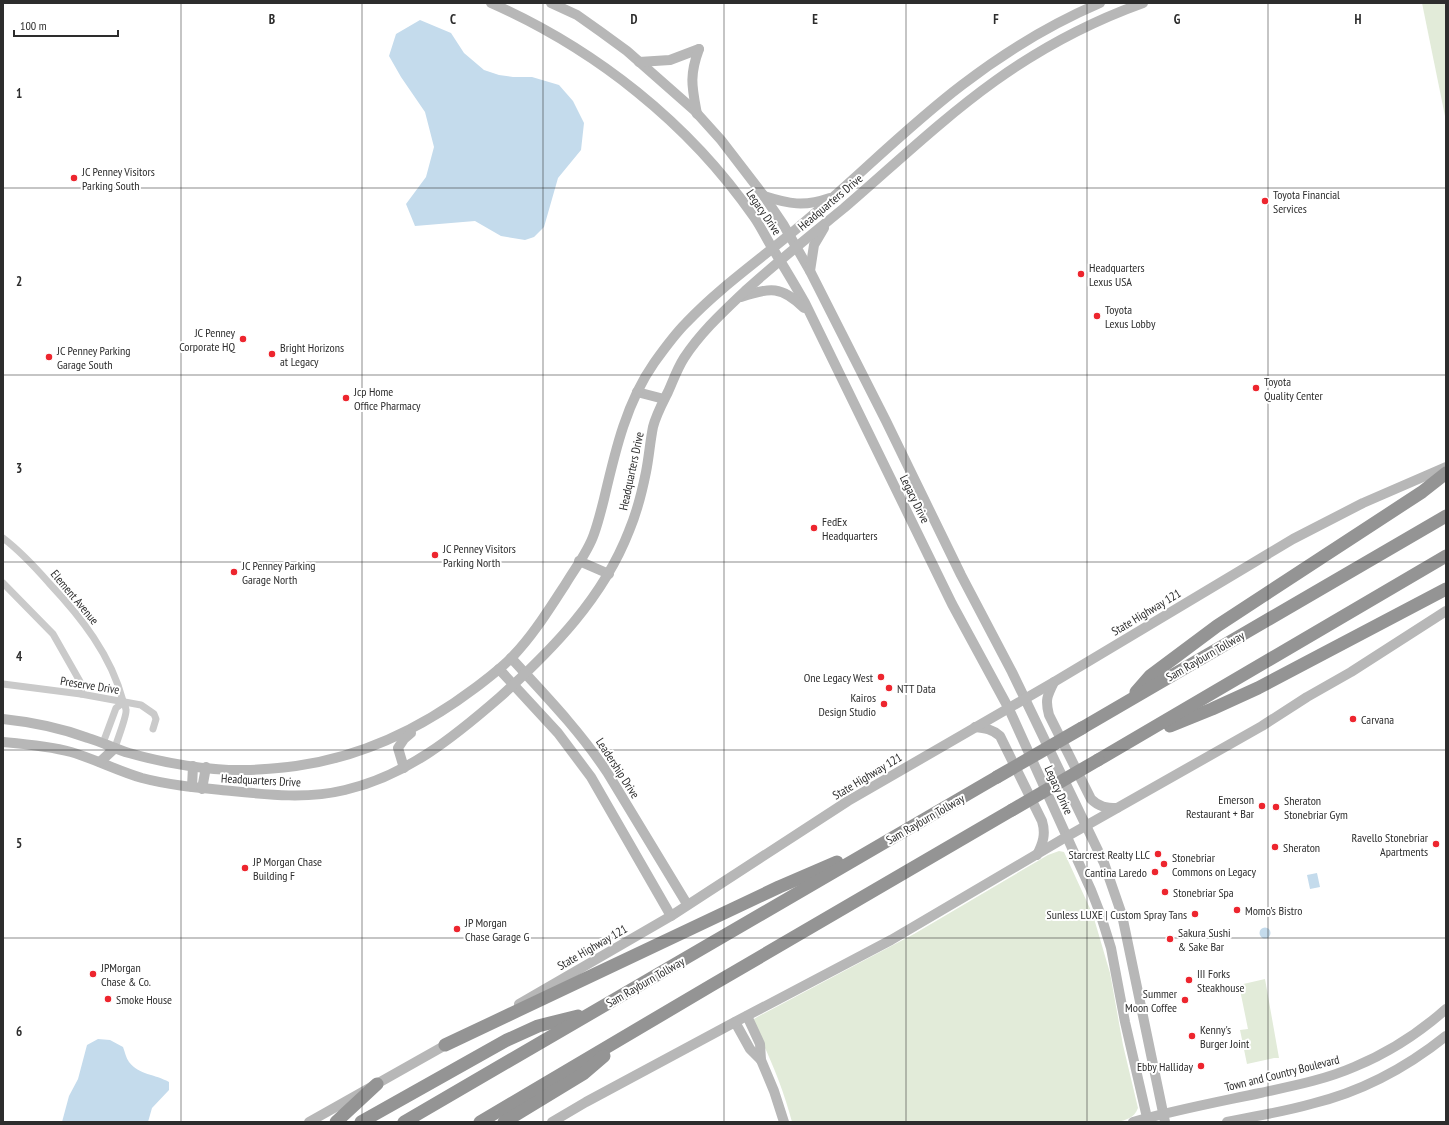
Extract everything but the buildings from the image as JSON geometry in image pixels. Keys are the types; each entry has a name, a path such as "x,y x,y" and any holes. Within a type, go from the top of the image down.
{"highway":[{"path":"1127,702 1150,676 1217,626 1422,492 1446,473"},
{"name":"Sam Rayburn Tollway","path":"404,1122 1446,516"},
{"path":"480,1122 1446,556"},
{"path":"1129,742 1212,709 1258,688 1446,589"},
{"path":"445,1045 772,890 885,842"},
{"path":"363,1121 507,1040 538,1026 595,1011"},
{"path":"504,1122 583,1074 631,1033"},
{"path":"336,1122 377,1084"}],"main road":[{"name":"Legacy Drive","path":"491,3 566,42 616,76 646,99 682,132 722,176 755,219 793,281 952,604 1009,709 1091,890 1111,948 1124,1022 1147,1120"},
{"name":"Legacy Drive","path":"550,3 577,16 601,32 639,62 697,114 721,140 777,214 810,271 886,421 961,575 1025,699 1106,867 1122,914 1164,1118"},
{"name":"Headquarters Drive","path":"3,719 18,720 57,728 146,758 193,766 244,770 294,766 330,759 375,745 400,735 440,712 466,695 499,669 523,645 547,612 590,544 595,532 624,425 637,392 652,367 686,322 752,264 773,249 835,196 938,105 982,70 1044,30 1100,3"},
{"name":"Headquarters Drive","path":"3,742 43,746 70,752 142,778 197,788 260,795 316,794 345,790 385,777 431,753 446,742 525,674 566,632 589,603 609,574 628,534 637,510 647,469 654,422 679,367 698,339 710,325 737,298 907,152 998,79 1028,58 1075,32 1123,10 1143,3"},
{"path":"639,62 670,60 699,49 694,62 691,80 697,114"},
{"path":"764,196 790,204 800,204 820,202 835,196"},
{"path":"810,271 814,245 832,217"},
{"path":"737,298 757,292 774,290 793,297 810,314"},
{"path":"637,392 664,399"},
{"name":"State Highway 121","path":"309,1122 671,916 687,904 848,801 975,727 1009,709 1293,540 1363,503 1446,467"},
{"path":"579,561 609,574"},
{"path":"552,1122 734,1022 891,940 1066,837 1262,726 1307,697 1351,672 1446,611"},
{"name":"Leadership Drive","path":"511,658 594,751 687,904"},
{"path":"499,669 558,734 590,777 671,916"},
{"path":"1054,682 1046,698 1046,706 1049,715 1091,799 1098,805 1107,808 1119,808"},
{"path":"404,768 398,748 404,739 440,712"},
{"path":"975,727 987,728 1000,736 1042,821 1045,835 1037,855"},
{"path":"100,762 103,743"},
{"path":"100,762 114,748"},
{"path":"193,766 197,788"},
{"path":"197,788 206,767"},
{"name":"Town and Country Boulevard","path":"1132,1122 1164,1118 1343,1072 1363,1064 1391,1049 1421,1029 1446,1009"},
{"path":"747,1016 760,1044 761,1060 774,1091 784,1122"},
{"path":"734,1022 750,1049 761,1060"},
{"path":"1227,1122 1310,1105 1358,1089 1410,1062 1446,1036"}],"street":[{"name":"Element Avenue","path":"3,538 13,545 36,568 78,615 91,633 113,671 121,688 127,710 114,748"},
{"path":"3,583 53,634 82,684 81,694"},
{"name":"Preserve Drive","path":"3,684 81,694 142,705 154,714 156,719 153,729"},
{"path":"103,743 116,708 124,702"}],"green space":[{"path":"1422,3 1446,3 1446,121"},
{"path":"1059,851 1064,852 1093,915 1110,973 1123,1045 1138,1108 1134,1114 1127,1119 1116,1122 792,1122 785,1097 776,1073 754,1025 754,1019 914,934 1048,855"},
{"path":"1265,979 1279,1058 1247,1064 1240,1030 1248,1029 1239,985"}],"water":[{"path":"420,20 451,33 464,53 484,70 499,75 532,77 559,85 573,101 584,123 581,150 558,178 544,227 534,237 525,240 501,236 475,221 415,226 406,204 426,177 434,147 425,112 401,77 389,56 396,34"},
{"path":"1317,873 1320,887 1310,889 1307,875"},
{"path":"1263,928 1267,928 1269,929 1269,937 1263,938 1260,935 1260,931"},
{"path":"98,1039 110,1040 123,1047 126,1057 133,1066 142,1072 169,1082 169,1090 152,1108 148,1122 62,1122 69,1096 78,1079 87,1045"}],"place":[{"name":"JC Penney Visitors Parking South","path":"74,178"},
{"name":"Toyota Financial Services","path":"1265,201"},
{"name":"Headquarters Lexus USA","path":"1081,274"},
{"name":"Toyota Lexus Lobby","path":"1097,316"},
{"name":"JC Penney Corporate HQ","path":"243,339"},
{"name":"Bright Horizons at Legacy","path":"272,354"},
{"name":"JC Penney Parking Garage South","path":"49,357"},
{"name":"Toyota Quality Center","path":"1256,388"},
{"name":"Jcp Home Office Pharmacy","path":"346,398"},
{"name":"FedEx Headquarters","path":"814,528"},
{"name":"JC Penney Visitors Parking North","path":"435,555"},
{"name":"JC Penney Parking Garage North","path":"234,572"},
{"name":"One Legacy West","path":"881,677"},
{"name":"NTT Data","path":"889,688"},
{"name":"Kairos Design Studio","path":"884,704"},
{"name":"Carvana","path":"1353,719"},
{"name":"Emerson Restaurant + Bar","path":"1262,806"},
{"name":"Sheraton Stonebriar Gym","path":"1276,807"},
{"name":"Ravello Stonebriar Apartments","path":"1436,844"},
{"name":"Sheraton","path":"1275,847"},
{"name":"Starcrest Realty LLC","path":"1158,854"},
{"name":"Stonebriar Commons on Legacy","path":"1164,864"},
{"name":"JP Morgan Chase Building F","path":"245,868"},
{"name":"Cantina Laredo","path":"1155,872"},
{"name":"Stonebriar Spa","path":"1165,892"},
{"name":"Momo's Bistro","path":"1237,910"},
{"name":"Sunless LUXE | Custom Spray Tans","path":"1195,914"},
{"name":"JP Morgan Chase Garage G","path":"457,929"},
{"name":"Sakura Sushi & Sake Bar","path":"1170,939"},
{"name":"JPMorgan Chase & Co.","path":"93,974"},
{"name":"III Forks Steakhouse","path":"1189,980"},
{"name":"Smoke House","path":"108,999"},
{"name":"Summer Moon Coffee","path":"1185,1000"},
{"name":"Kenny's Burger Joint","path":"1192,1036"},
{"name":"Ebby Halliday","path":"1201,1066"}]}
